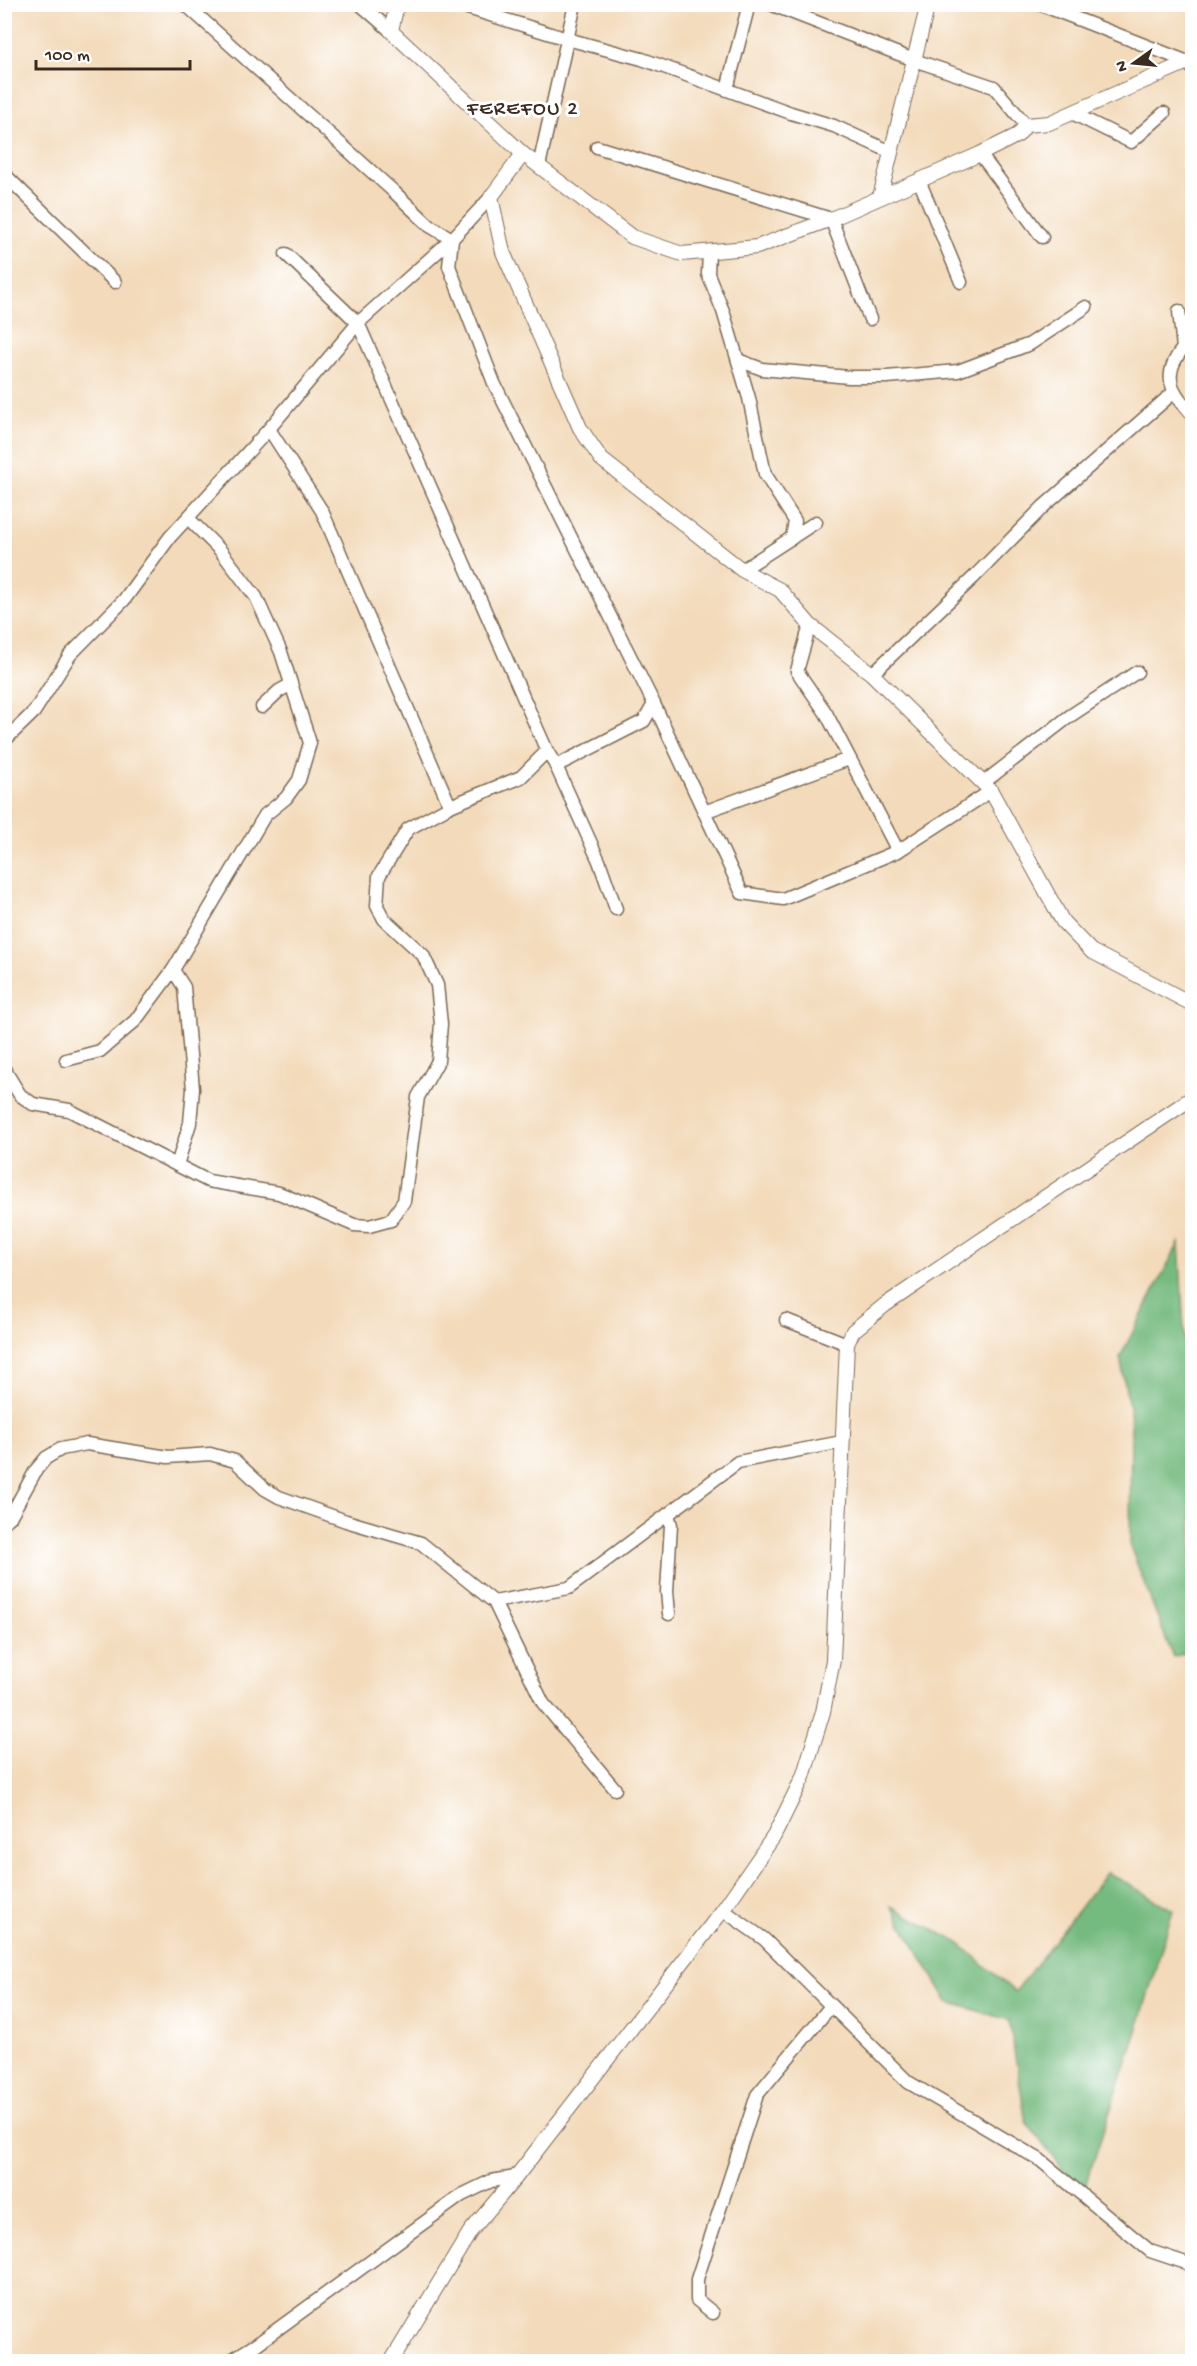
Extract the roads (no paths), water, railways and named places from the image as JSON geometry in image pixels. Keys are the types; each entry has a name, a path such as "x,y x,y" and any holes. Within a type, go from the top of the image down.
{"street":[{"path":"185,4 430,226 452,239"},
{"path":"360,4 523,154 632,237 682,254 757,247 831,219 980,154 1018,135 1026,124"},
{"path":"391,31 397,4"},
{"path":"455,4 567,39 642,59 791,113 834,126 891,152"},
{"path":"539,166 575,4"},
{"path":"727,89 749,4"},
{"path":"770,4 914,60 994,87 1026,124"},
{"path":"880,197 928,4"},
{"path":"1039,4 1191,63"},
{"path":"1026,124 1049,123 1191,63"},
{"path":"1072,113 1131,142 1164,112"},
{"path":"597,147 831,219"},
{"path":"4,741 34,712 70,655 124,600 170,537 269,429 358,323 452,239 491,197 523,154"},
{"path":"980,154 1042,237"},
{"path":"4,174 115,282"},
{"path":"919,180 961,282"},
{"path":"491,197 503,252 580,428 601,459 742,570 780,590 810,625 872,674 987,787 1063,922 1091,951 1192,1004"},
{"path":"831,219 870,319"},
{"path":"452,239 449,266 494,383 654,704 742,893 783,898 898,851 987,787 1070,716 1137,672"},
{"path":"709,252 708,274 723,311 749,398 765,474 795,522 792,538"},
{"path":"286,254 358,323 598,861 616,909"},
{"path":"738,360 762,369 849,377 887,377 958,371 1030,344 1086,307"},
{"path":"1179,311 1183,348 1173,361 1170,375 1173,393 1192,414"},
{"path":"872,674 973,578 1043,507 1173,393"},
{"path":"269,429 322,511 450,806"},
{"path":"66,1060 100,1051 135,1021 172,970 265,815 286,798 299,780 310,743 281,652 256,597 220,550 188,518"},
{"path":"742,570 816,522"},
{"path":"810,625 797,671 825,714 898,851"},
{"path":"262,707 279,691 290,685"},
{"path":"556,766 644,721 654,704"},
{"path":"4,1069 20,1095 33,1104 69,1110 208,1181 279,1193 354,1225 369,1226 391,1220 404,1201 418,1097 438,1061 441,1024 437,984 423,955 384,919 377,906 379,876 408,829 450,806 521,777 547,751"},
{"path":"704,812 849,759"},
{"path":"172,970 184,987 193,1089 190,1123 177,1165"},
{"path":"391,2361 470,2232 516,2177 723,1910 774,1836 803,1777 823,1712 833,1660 847,1344 853,1331 885,1305 1192,1098"},
{"path":"786,1320 847,1344"},
{"path":"494,1602 569,1588 738,1462 842,1442"},
{"path":"4,1522 10,1517 36,1470 46,1458 61,1449 87,1444 168,1457 210,1454 235,1461 265,1489 279,1497 346,1521 421,1543 494,1602 543,1703 615,1789"},
{"path":"669,1514 671,1525 667,1591 669,1614"},
{"path":"723,1910 764,1939 908,2082 1040,2160 1150,2251 1192,2265"},
{"path":"713,2313 697,2300 698,2279 756,2095 831,2006"},
{"path":"228,2361 257,2344 462,2195 492,2181 516,2177"}],"district":[{"name":"FEREFOU 2","path":"523,110"}]}
